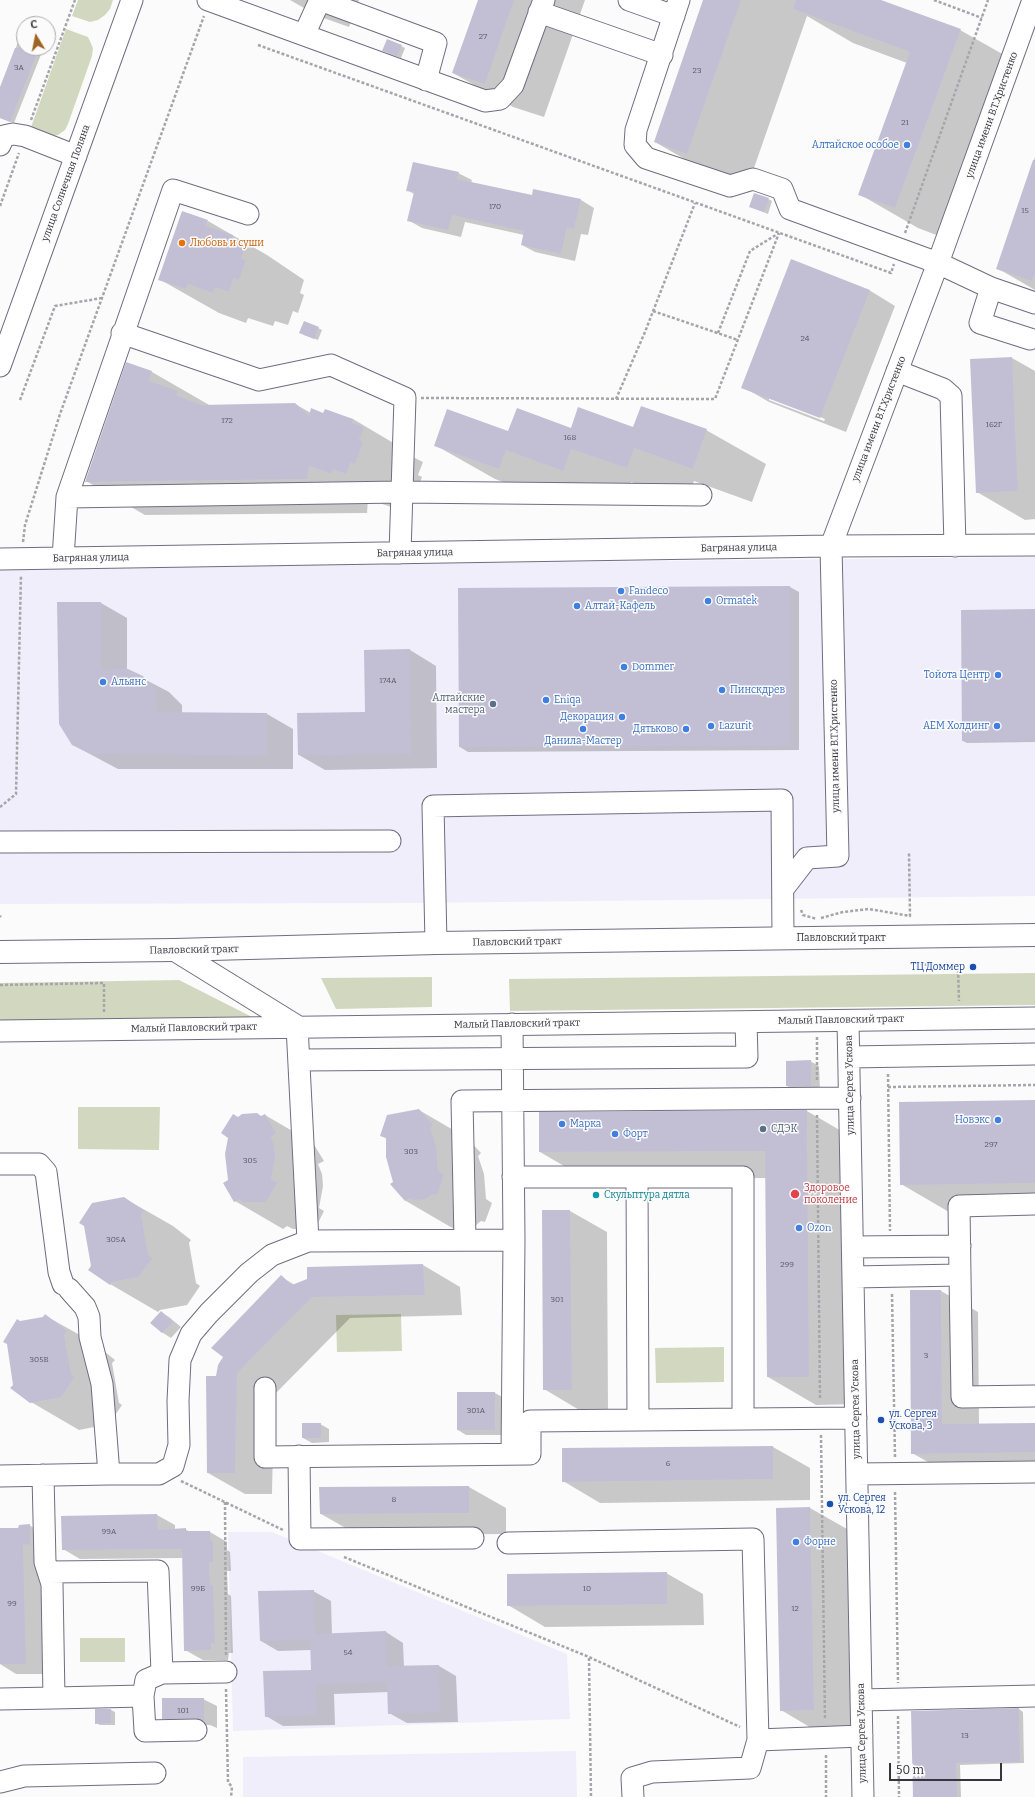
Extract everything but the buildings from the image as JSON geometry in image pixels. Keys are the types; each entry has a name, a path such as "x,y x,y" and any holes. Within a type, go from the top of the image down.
{"main road":[{"name":"Павловский тракт","path":"0,952 174,950 436,943 1035,935"}],"street":[{"name":"улица Солнечная Поляна","path":"0,366 132,0"},
{"path":"209,0 234,4 304,35 485,101 500,100 513,85 542,6 662,55"},
{"path":"304,35 320,0 436,43 426,80"},
{"path":"629,0 677,8 636,130 634,145 646,158 730,186 753,179 782,189 790,209 938,264 991,288 1035,303"},
{"name":"улица имени В.Т.Христенко","path":"782,889 807,858 838,856 831,546 938,264 1033,0"},
{"path":"0,145 4,136 13,134 25,136 76,156"},
{"path":"63,558 67,497 122,333 173,190 248,214"},
{"path":"991,288 980,323 1030,339"},
{"path":"122,333 259,380 331,366 404,398 400,492 400,553"},
{"path":"897,371 943,389 951,396 955,546"},
{"path":"67,497 400,492 701,495"},
{"name":"Багряная улица","path":"0,559 831,546 1035,545"},
{"path":"436,943 433,806 782,800 783,938"},
{"path":"0,842 390,841"},
{"path":"174,950 297,1026 308,1241"},
{"name":"Малый Павловский тракт","path":"0,1031 297,1026 1035,1018"},
{"name":"улица Сергея Ускова","path":"848,1021 863,1797"},
{"path":"299,1060 747,1057 746,1022"},
{"path":"265,1388 265,1457 530,1454 522,1422 514,1240 512,1024"},
{"path":"849,1058 1035,1054"},
{"path":"464,1239 462,1101 850,1098"},
{"path":"0,1164 39,1164 46,1172 59,1272 66,1286 85,1306 89,1317 90,1337 102,1384 109,1474"},
{"path":"513,1177 743,1177 743,1418"},
{"path":"637,1177 638,1420"},
{"path":"1035,1204 959,1206 962,1397 1035,1396"},
{"path":"0,1476 159,1474 173,1466 179,1445 178,1401 180,1360 191,1334 209,1313 249,1273 272,1255 308,1241 464,1239 514,1240"},
{"path":"853,1247 960,1246"},
{"path":"853,1277 960,1275"},
{"path":"522,1422 743,1418 856,1418"},
{"path":"299,1456 300,1539 473,1538"},
{"path":"857,1474 1035,1472"},
{"path":"43,1475 45,1562 52,1584 54,1698"},
{"path":"508,1544 753,1540 758,1740 750,1768 652,1772 632,1778 633,1797"},
{"path":"48,1572 158,1571 162,1673"},
{"path":"196,1730 145,1731 143,1696 146,1680 162,1673 226,1672"},
{"path":"0,1699 143,1696"},
{"path":"861,1700 1035,1696"},
{"path":"758,1740 862,1736"},
{"path":"0,1782 24,1776 155,1773"}],"path":[{"path":"0,206 74,0"},
{"path":"0,807 16,794 22,559 25,525 60,414 209,0"},
{"path":"934,0 982,18"},
{"path":"258,45 695,203 891,272 988,0"},
{"path":"616,399 653,311 695,203"},
{"path":"718,333 750,251 779,233"},
{"path":"404,398 715,399 779,233"},
{"path":"20,400 55,306 102,298"},
{"path":"653,311 738,340"},
{"path":"800,909 803,915 818,919 843,912 869,909 910,916 909,853"},
{"path":"910,963 958,968 959,1019"},
{"path":"0,985 104,983 104,1018"},
{"path":"888,1087 1035,1085"},
{"path":"162,1472 300,1539"},
{"path":"895,1474 899,1797"},
{"path":"225,1502 228,1782 232,1787 231,1797"},
{"path":"343,1556 589,1657 747,1730 758,1740"},
{"path":"589,1657 591,1797"}],"shaded area":[{"path":"1035,557 1035,896 415,903 0,904 0,568"},
{"path":"228,1532 272,1532 567,1654 570,1719 233,1731"},
{"path":"576,1751 577,1797 243,1797 243,1757"}],"green space":[{"path":"78,0 113,0 110,9 105,15 98,20 90,22 72,16"},
{"path":"66,29 88,37 93,48 92,56 65,130 58,135 48,137 30,130"},
{"path":"1035,973 1035,1005 510,1011 509,979"},
{"path":"432,977 432,1007 336,1009 321,978"},
{"path":"179,980 256,1019 0,1021 0,983"},
{"path":"78,1107 160,1107 159,1150 78,1149"},
{"path":"401,1314 402,1351 337,1352 336,1315"},
{"path":"724,1347 724,1382 656,1383 655,1348"},
{"path":"80,1638 125,1638 125,1662 80,1662"}],"place":[{"name":"Алтайское особое","path":"907,145"},
{"name":"Любовь и суши","path":"182,243"},
{"name":"Fandeco","path":"621,591"},
{"name":"Ormatek","path":"708,601"},
{"name":"Алтай-Кафель","path":"577,606"},
{"name":"Dommer","path":"624,667"},
{"name":"Тойота Центр","path":"998,675"},
{"name":"Альянс","path":"103,682"},
{"name":"Пинскдрев","path":"722,690"},
{"name":"Eniqa","path":"546,700"},
{"name":"Алтайские мастера","path":"493,704"},
{"name":"Декорация","path":"622,717"},
{"name":"Lazurit","path":"711,726"},
{"name":"АЕМ Холдинг","path":"997,726"},
{"name":"Данила-Мастер","path":"583,729"},
{"name":"Дятьково","path":"686,729"},
{"name":"ТЦ Доммер","path":"973,967"},
{"name":"Новэкс","path":"998,1120"},
{"name":"Марка","path":"562,1124"},
{"name":"СДЭК","path":"763,1129"},
{"name":"Форт","path":"615,1134"},
{"name":"Здоровое поколение","path":"795,1194"},
{"name":"Скульптура дятла","path":"596,1195"},
{"name":"Ozon","path":"799,1228"},
{"name":"ул. Сергея Ускова, 3","path":"881,1420"},
{"name":"ул. Сергея Ускова, 12","path":"830,1504"},
{"name":"Форне","path":"796,1542"}]}
